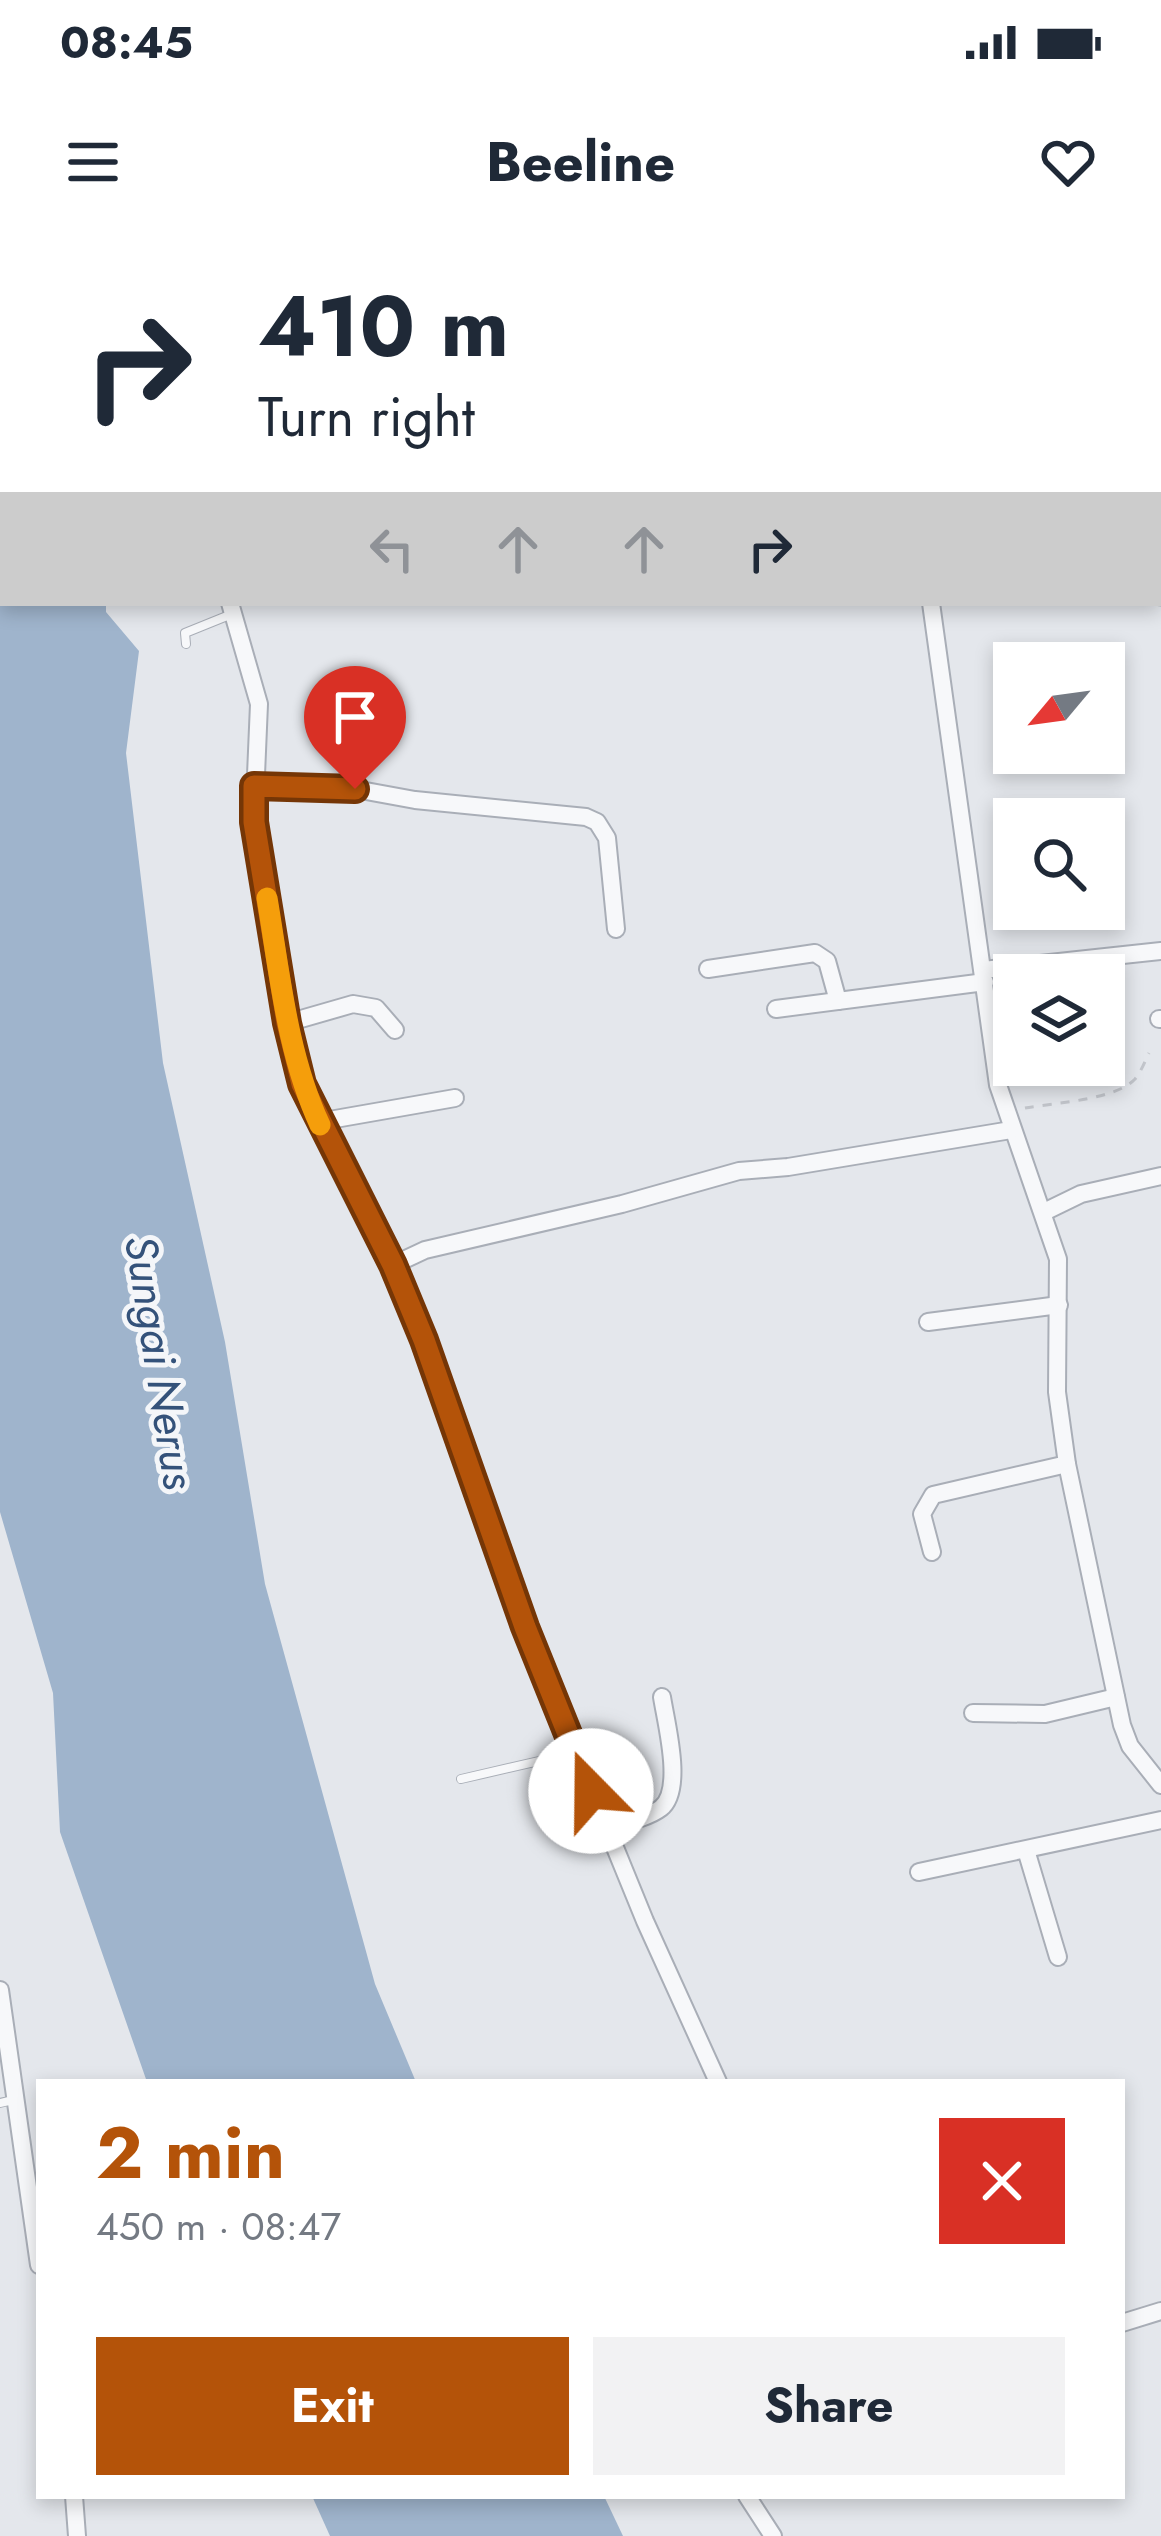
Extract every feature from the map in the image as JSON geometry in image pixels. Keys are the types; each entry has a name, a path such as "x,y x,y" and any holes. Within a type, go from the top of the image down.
{"street":[{"path":"931,606 1005,1111 1058,1258 1056,1375 1067,1464 1130,1746 1161,1785"},
{"path":"232,608 259,704 254,822 287,1023 302,1084 393,1265 576,1753 717,2079"},
{"path":"254,786 355,789 415,800 586,817 597,822 607,838 616,928"},
{"path":"776,1009 1161,951"},
{"path":"708,969 815,953 826,961 838,1001"},
{"path":"287,1023 353,1004 376,1008 395,1030"},
{"path":"318,1122 455,1097"},
{"path":"393,1265 425,1250 740,1171 1011,1130"},
{"path":"1044,1212 1081,1194 1161,1176"},
{"path":"928,1322 1059,1305"},
{"path":"932,1552 922,1514 933,1495 1067,1464"},
{"path":"607,1828 662,1808 670,1793 673,1775 662,1697"},
{"path":"973,1713 1045,1714 1116,1697"},
{"path":"919,1873 1161,1820"},
{"path":"1026,1850 1058,1957"},
{"path":"0,1990 6,2102 36,2250"},
{"path":"1125,2322 1161,2312"},
{"path":"74,2499 77,2536"},
{"path":"749,2499 773,2536"}],"lane":[{"path":"186,644 185,633 232,608"},
{"path":"461,1779 576,1753"}],"path":[{"path":"1005,1111 1124,1087 1136,1078 1149,1053"}],"water":[{"name":"Sungai Nerus","path":"0,606 106,606 139,651 126,753 163,1063 225,1342 265,1584 375,1984 415,2079 146,2079 60,1832 53,1693 0,1512"},
{"path":"313,2499 605,2499 623,2536 330,2536"}],"slow traffic":[{"path":"267,898 287,1023 302,1084 320,1125"}],"route":[{"path":"355,789 254,786 254,822 287,1023 302,1084 318,1122 393,1265 424,1340 525,1627 591,1791"}]}
